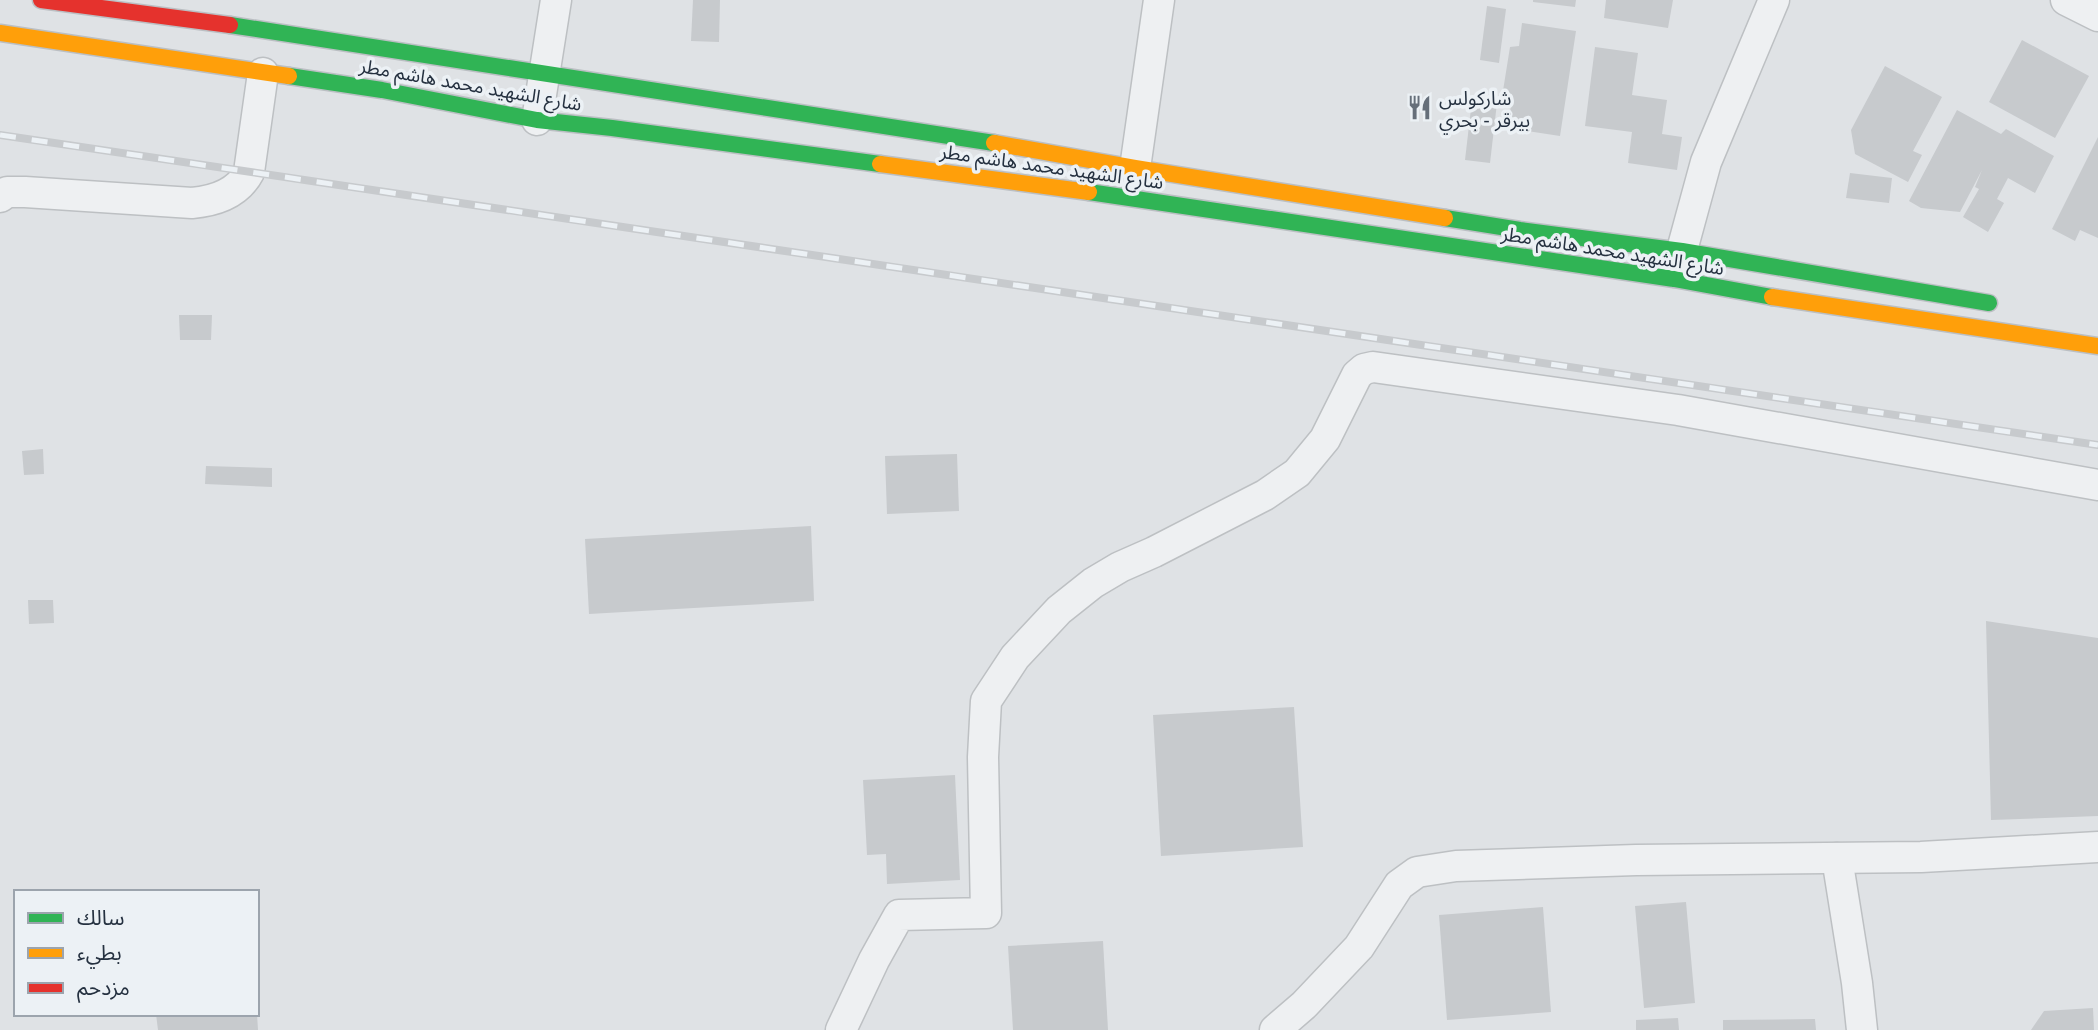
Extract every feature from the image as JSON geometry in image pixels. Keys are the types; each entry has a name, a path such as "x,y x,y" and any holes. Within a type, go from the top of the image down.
{"main road":[{"name":"شارع الشهيد محمد هاشم مطر","path":"41,0 228,25 941,133 1135,168 1521,230 1682,251 2004,306"},
{"name":"شارع الشهيد محمد هاشم مطر","path":"0,33 394,93 537,120 1142,199 2098,346"}],"street":[{"path":"537,120 556,0"},
{"path":"1135,168 1158,0"},
{"path":"1674,279 1706,162 1774,0"},
{"path":"2066,0 2098,16"},
{"path":"0,197 7,192 25,192 192,203 213,202 232,191 245,180 249,172 263,73"},
{"path":"841,1030 899,915 986,913 983,757 986,701 1016,657 1059,610 1093,583 1265,495 1297,473 1325,439 1357,375 1364,369 1373,367 1678,410 2098,485"},
{"path":"1275,1030 1304,1005 1359,947 1399,885 1417,872 1456,866 1636,860 1921,857 2098,847"},
{"path":"1837,858 1862,1030"}],"building":[{"path":"693,0 720,0 719,42 691,41"},
{"path":"1533,0 1576,0 1575,7"},
{"path":"1606,0 1673,0 1668,28 1604,18"},
{"path":"1487,6 1506,9 1499,63 1480,60"},
{"path":"1522,23 1576,31 1560,136 1508,128 1512,98 1502,97 1510,47 1519,46"},
{"path":"2022,40 2089,76 2055,138 1989,102"},
{"path":"1595,47 1638,53 1632,95 1667,100 1662,134 1682,137 1677,170 1628,163 1632,132 1585,126"},
{"path":"1885,66 1942,97 1913,151 1922,155 1908,182 1855,154 1851,130"},
{"path":"1472,100 1497,103 1490,163 1465,160"},
{"path":"1957,110 2001,134 2006,129 2054,156 2035,193 2008,178 1997,199 2004,203 1988,232 1963,217 1979,189 1975,187 1982,170 1960,212 1921,208 1909,201"},
{"path":"2098,137 2098,238 2080,230 2075,241 2052,229"},
{"path":"1850,173 1892,178 1889,203 1846,198"},
{"path":"179,315 212,315 211,340 180,340"},
{"path":"43,449 44,474 24,475 22,451"},
{"path":"957,454 959,511 887,514 885,456"},
{"path":"206,466 272,468 272,487 205,484"},
{"path":"811,526 814,601 589,614 585,539"},
{"path":"28,600 53,600 54,623 29,624"},
{"path":"1986,621 2098,638 2098,816 1991,820"},
{"path":"1294,707 1303,847 1161,856 1153,715"},
{"path":"955,775 960,880 887,884 886,854 867,855 863,780"},
{"path":"1686,902 1695,1003 1644,1008 1635,906"},
{"path":"1543,907 1551,1012 1447,1020 1439,915"},
{"path":"1103,941 1108,1030 1013,1030 1008,946"},
{"path":"2093,1008 2094,1030 2031,1030 2044,1011"},
{"path":"156,1016 257,1016 258,1030 158,1030"},
{"path":"1678,1018 1679,1030 1636,1030 1636,1020"},
{"path":"1815,1019 1816,1030 1723,1030 1723,1020"}],"railway":[{"path":"0,135 2098,445"}],"traffic: fast":[{"path":"230,25 994,143"},
{"path":"289,76 382,90 537,120 880,164"},
{"path":"1089,192 1674,279 1772,297"},
{"path":"1445,218 1682,251 1989,303"}],"traffic: slow":[{"path":"0,33 289,76"},
{"path":"994,143 1445,218"},
{"path":"880,164 1089,192"},
{"path":"1772,297 2098,346"}],"traffic: jam":[{"path":"41,0 230,25"}],"place":[{"name":"شاركولس بيرقر - بحري","path":"1419,108"}]}
